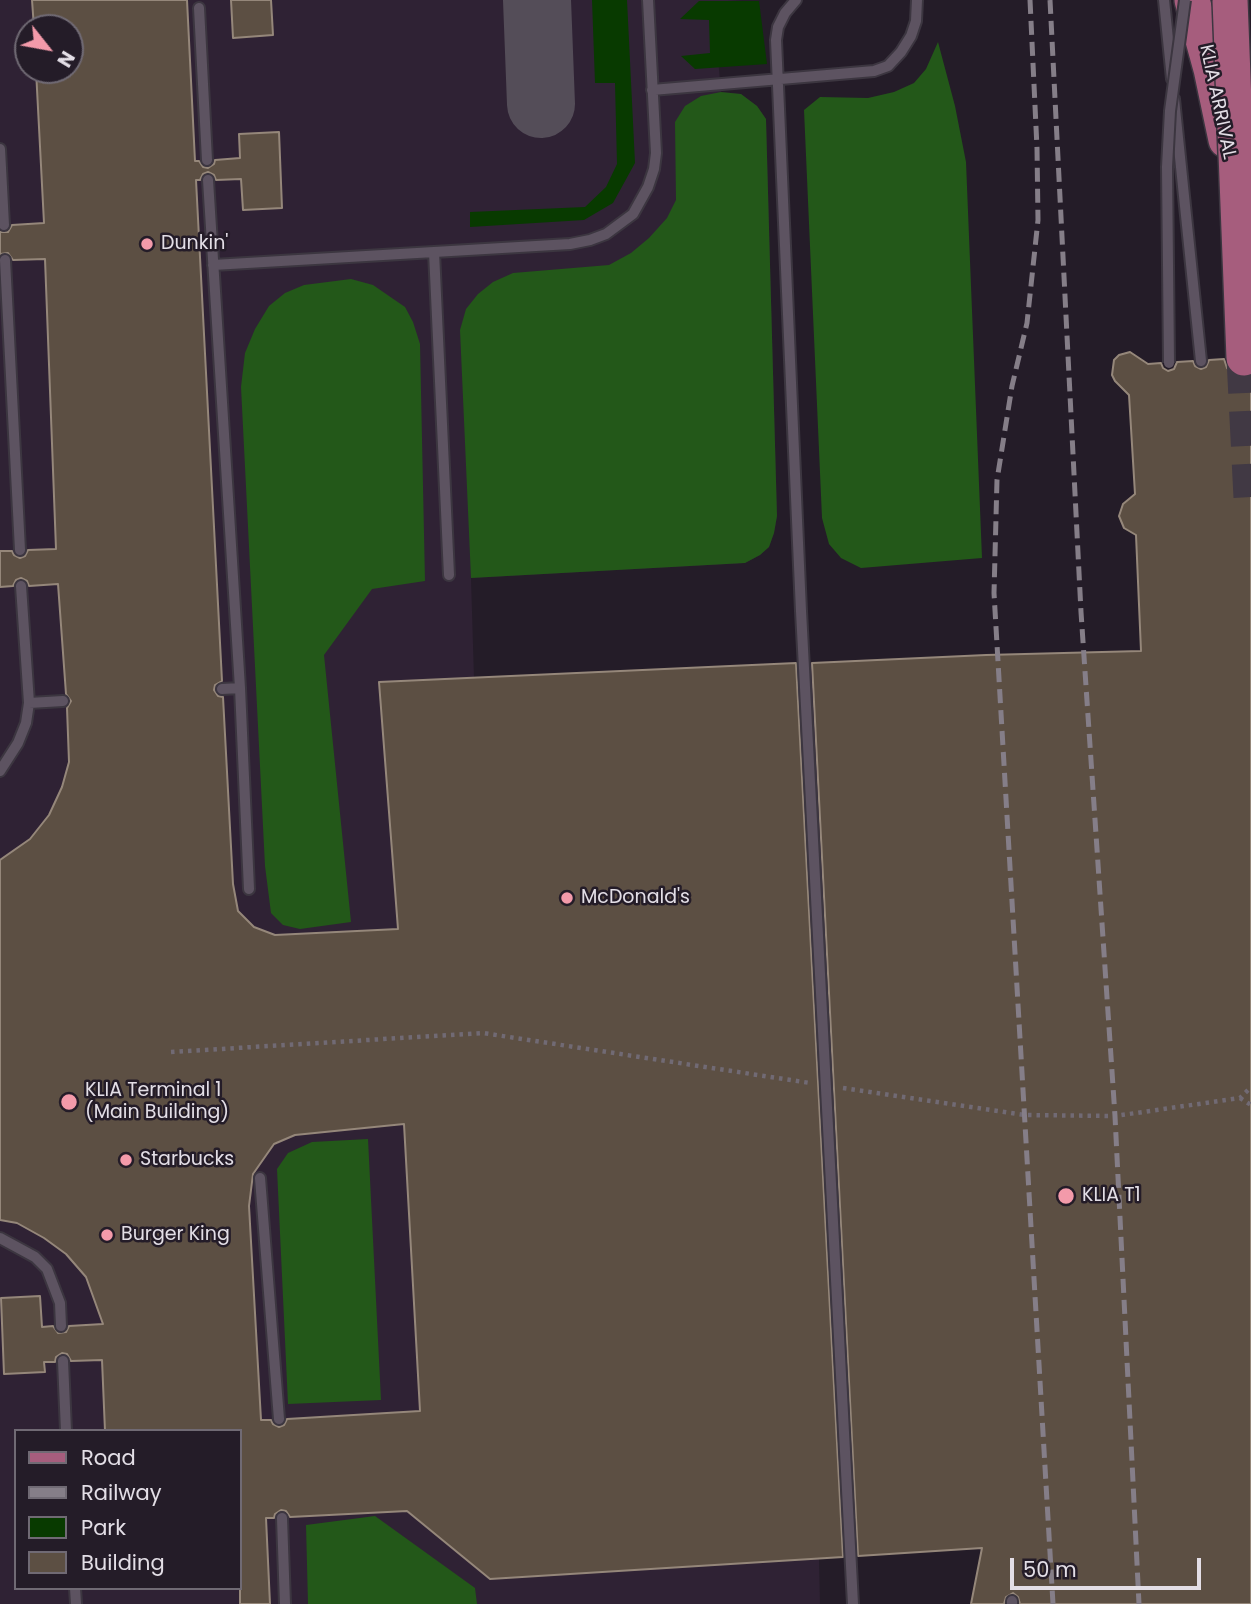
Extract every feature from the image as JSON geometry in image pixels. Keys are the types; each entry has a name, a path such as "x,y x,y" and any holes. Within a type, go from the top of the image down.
{"main road":[{"name":"KLIA ARRIVAL","path":"1192,0 1211,69 1234,181 1251,288"},
{"path":"1230,0 1244,358"}],"lane":[{"path":"213,265 570,244 606,234 632,214 641,202 654,169 656,153 648,0"},
{"path":"796,0 778,27 777,79 801,611 853,1604"},
{"path":"652,90 874,71 888,66 911,36 916,21 917,0"},
{"path":"1164,0 1201,360"},
{"path":"1169,363 1167,167 1170,111 1185,0"},
{"path":"199,8 207,160"},
{"path":"0,149 4,225"},
{"path":"208,180 240,688 249,889"},
{"path":"434,252 449,575"},
{"path":"5,260 20,551"},
{"path":"0,771 18,743 26,723 29,703 21,586"},
{"path":"222,689 240,688"},
{"path":"29,703 62,701"},
{"path":"260,1178 279,1419"},
{"path":"0,1238 35,1257 47,1269 60,1303 61,1326"},
{"path":"63,1361 66,1429"},
{"path":"282,1518 285,1604"}],"path":[{"path":"172,1052 483,1033 1025,1115 1115,1116 1240,1098 1251,1094"},
{"path":"1240,1098 1251,1087"},
{"path":"1240,1098 1251,1105"}],"shaded area":[{"name":"KLIA Terminal 1 (Main Building)","path":"0,0 743,0 713,2 721,92 741,94 757,106 766,119 777,516 769,547 745,563 471,578 474,678 986,655 1141,651 982,1548 819,1558 820,1604 0,1604"}],"green space":[{"path":"592,0 627,0 635,163 613,203 584,220 470,227 470,212 585,207 606,187 617,164 615,83 595,83"},
{"path":"699,1 759,1 767,64 695,69 681,56 710,53 709,20 680,19"},
{"path":"938,42 966,162 982,558 861,568 841,558 829,544 822,518 804,110 820,97 868,98 894,92 914,83 926,69"},
{"path":"721,92 741,94 757,106 766,119 777,516 769,547 745,563 471,578 460,330 466,309 478,294 493,282 513,273 609,265 631,253 649,238 667,218 676,200 675,122 685,106 701,96"},
{"path":"351,279 373,285 405,307 420,344 425,581 372,589 324,655 351,922 300,929 283,925 271,913 265,866 241,387 245,353 269,306 285,293 304,285"},
{"path":"368,1139 381,1400 288,1404 277,1169 288,1153 312,1142"},
{"path":"375,1516 475,1588 477,1604 308,1604 306,1525"}],"building":[{"name":"KLIA Terminal 1 (Main Building)","path":"32,0 187,0 195,161 208,168 215,160 240,158 239,134 279,132 282,208 243,210 241,179 216,180 214,175 208,172 203,174 200,180 196,180 222,681 215,685 214,690 218,696 223,697 233,884 238,911 254,927 275,935 398,929 379,682 796,663 843,1557 490,1579 407,1511 290,1517 286,1511 281,1510 274,1518 266,1518 270,1604 240,1604 242,1429 105,1429 102,1360 71,1361 67,1354 62,1353 56,1357 55,1362 44,1362 45,1372 4,1374 1,1298 40,1296 42,1327 53,1326 58,1333 66,1332 69,1326 103,1324 86,1277 66,1254 17,1223 0,1220 0,860 30,839 49,815 62,787 69,762 67,708 71,701 66,694 58,584 29,586 27,581 21,578 16,580 13,586 0,587 0,551 12,551 20,558 25,556 28,550 56,549 45,259 13,260 8,253 0,254 0,232 8,232 12,225 44,223 37,84 84,84 84,14 33,14","holes":["404,1124 420,1411 287,1419 284,1425 279,1427 271,1420 261,1420 249,1206 253,1174 274,1144 295,1135"]},
{"path":"231,0 271,0 273,35 233,38"},
{"path":"1130,352 1148,364 1161,363 1168,371 1174,369 1177,362 1193,361 1195,366 1201,369 1206,367 1209,360 1224,359 1227,368 1234,375 1244,378 1251,376 1251,1604 1020,1604 1013,1593 1006,1597 1004,1604 971,1604 982,1548 858,1556 812,663 1141,651 1136,535 1124,528 1119,516 1123,504 1135,494 1129,395 1112,375 1114,360 1119,355"}],"taxiway":[{"path":"537,0 541,104"}],"tunnel":[{"path":"1244,358 1251,497"}],"railway":[{"path":"1030,0 1038,220 1027,323 1012,386 997,480 994,593 1053,1604"},
{"path":"1050,0 1081,612 1115,1116 1139,1604"}],"place":[{"name":"Dunkin'","path":"147,244"},
{"name":"McDonald's","path":"567,898"},
{"name":"KLIA Terminal 1 (Main Building)","path":"69,1102"},
{"name":"Starbucks","path":"126,1160"},
{"name":"KLIA T1","path":"1066,1196"},
{"name":"Burger King","path":"107,1235"}]}
